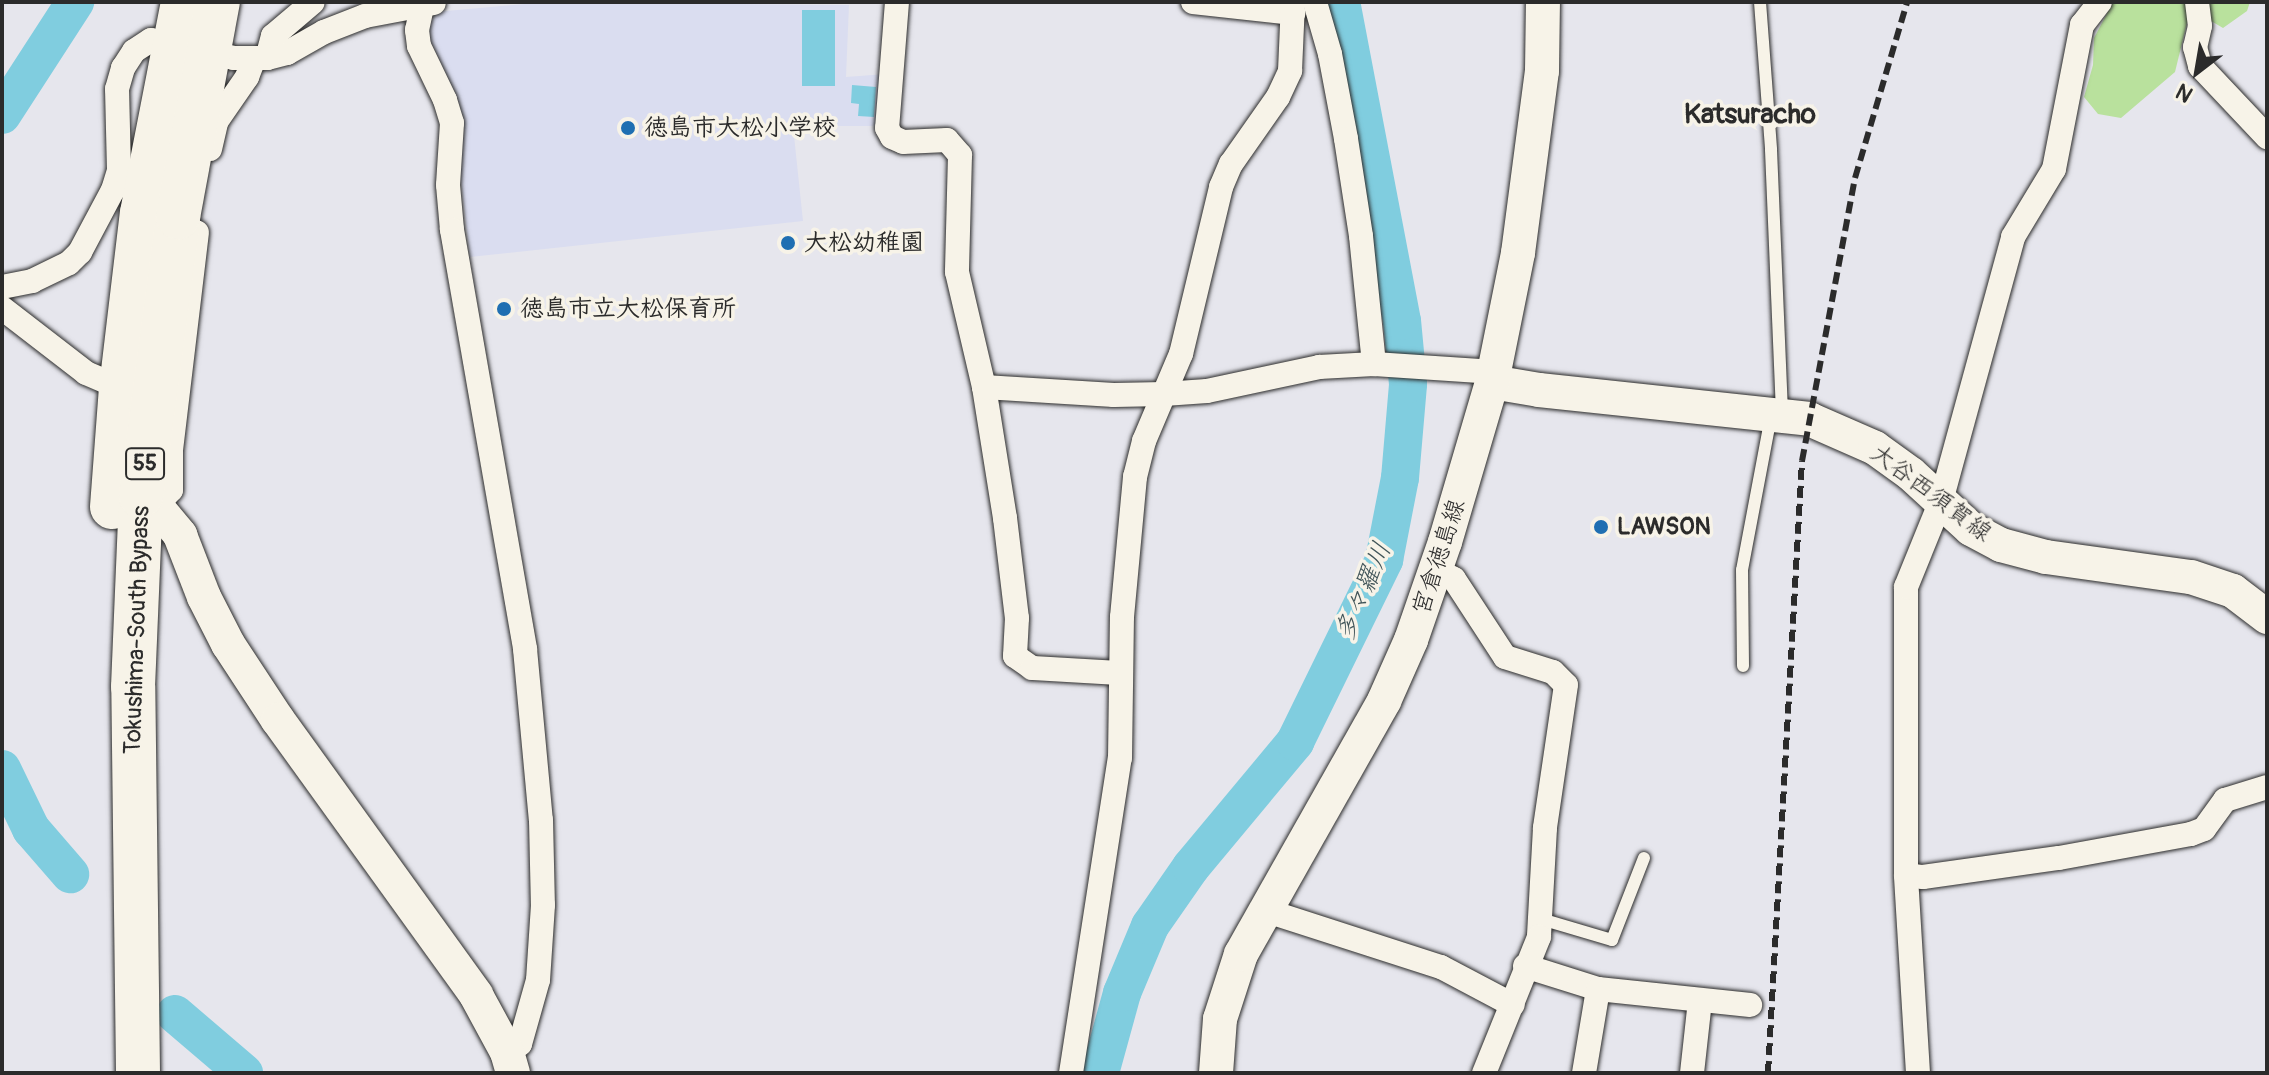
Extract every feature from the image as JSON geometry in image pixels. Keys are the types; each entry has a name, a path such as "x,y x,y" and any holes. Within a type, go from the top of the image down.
{"highway":[{"name":"Tokushima-South Bypass","path":"138,1073 133,687 137,496 121,388 142,213 189,32 218,2"},
{"name":"Tokushima-South Bypass","path":"112,1073 106,689 178,217 189,32"}],"main road":[{"name":"宮倉徳島線","path":"1216,1073 1220,1019 1241,954 1384,701 1437,570 1492,382 1518,253 1542,71 1543,2"},
{"name":"大谷西須賀線","path":"1492,382 1539,390 1777,413 1809,419 1875,448 1971,529 2001,545 2046,557 2191,577 2233,591 2263,606"},
{"path":"137,496 180,535 204,597 228,644 278,720 476,995 510,1063"}],"street":[{"path":"137,496 171,490 171,450 201,192 216,122 261,59 273,36 313,2"},
{"path":"897,2 887,128 892,137 903,142 947,140 960,155 957,272 984,387 1014,579 1015,656 1032,668 1120,673"},
{"path":"1193,2 1300,6"},
{"path":"1918,1073 1906,875 1906,587 1941,501 2013,237 2054,169 2082,25 2100,2"},
{"path":"2197,2 2200,26 2195,47 2200,66 2267,137"},
{"path":"2,287 44,276 69,263 80,252 113,190 119,170 117,89 123,68 134,51 151,40 189,32 261,59 287,53 324,32 365,16 428,3"},
{"path":"428,3 417,30 419,46 445,100 452,123 448,185 452,230 525,649 541,820 543,905 538,980 520,1044 510,1063"},
{"path":"1300,6 1330,54 1380,364"},
{"path":"1071,1073 1120,758 1120,673 1135,477 1144,441 1181,354 1221,187 1231,164 1278,97 1290,71 1300,6"},
{"path":"2,308 86,373 121,388"},
{"path":"984,387 1164,394 1207,391 1319,367 1380,364 1480,371 1492,382"},
{"path":"1437,570 1454,579 1505,657 1553,672 1566,685 1545,828 1539,937 1525,966 1522,987 1484,1073"},
{"path":"1906,875 1923,877 2044,860 2191,834 2204,829 2225,800 2267,787"},
{"path":"1264,910 1441,967 1513,1005"},
{"path":"1525,966 1598,989 1750,1005"},
{"path":"1584,1073 1598,989"},
{"path":"1692,1073 1700,1000"}],"lane":[{"path":"1743,666 1742,570 1777,413 1771,150 1760,2"},
{"path":"1541,919 1612,940 1644,858"}],"shaded area":[{"name":"徳島市大松小学校","path":"547,2 849,5 846,77 886,74 880,123 872,126 793,126 803,221 470,257 459,163 464,130 424,44 435,12"}],"green space":[{"path":"2113,2 2250,2 2247,11 2223,28 2206,18 2187,23 2175,72 2121,118 2098,114 2084,97 2093,65 2094,38"}],"water":[{"path":"802,10 835,10 835,86 802,86"},
{"path":"852,85 876,87 874,117 858,116 859,104 851,103"}],"waterway":[{"path":"2,115 75,2"},
{"name":"多々羅川","path":"1100,1073 1122,993 1150,926 1191,867 1295,742 1384,560 1400,478 1408,384 1402,321 1341,2"},
{"path":"2,769 31,829 70,874"},
{"path":"175,1014 244,1073"}],"railway":[{"path":"1768,1073 1802,461 1855,178 1907,2"}],"place":[{"name":"徳島市大松小学校","path":"628,128"},
{"name":"大松幼稚園","path":"788,243"},
{"name":"徳島市立大松保育所","path":"504,309"},
{"name":"LAWSON","path":"1601,527"}],"district":[{"name":"Katsuracho","path":"1750,115"}]}
